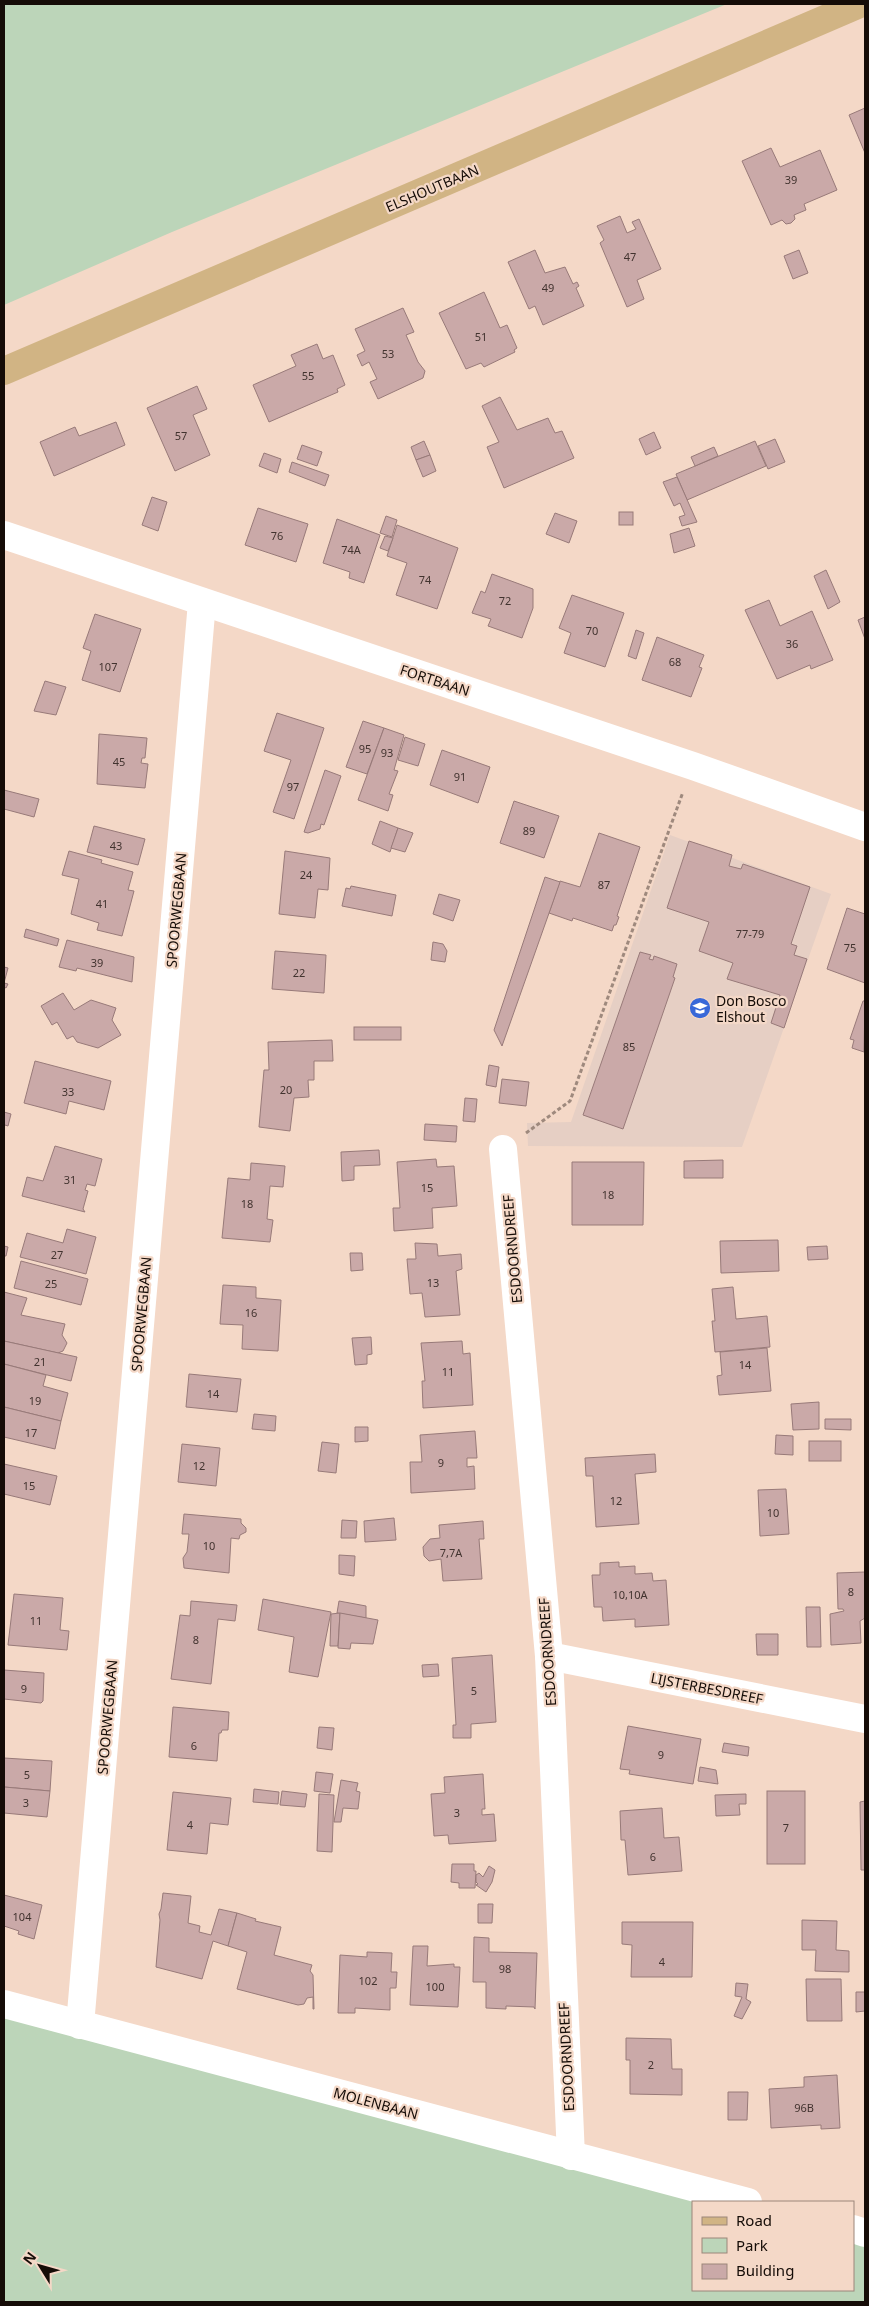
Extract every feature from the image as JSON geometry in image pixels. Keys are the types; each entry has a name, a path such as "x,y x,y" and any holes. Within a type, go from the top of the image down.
{"main road":[{"name":"ELSHOUTBAAN","path":"4,371 860,4"}],"street":[{"name":"FORTBAAN","path":"4,535 693,766 865,827"},
{"name":"SPOORWEGBAAN","path":"80,2025 202,602"},
{"name":"ESDOORNDREEF","path":"503,1149 548,1656 571,2156"},
{"name":"LIJSTERBESDREEF","path":"548,1656 865,1719"},
{"name":"MOLENBAAN","path":"4,2004 744,2201"}],"path":[{"path":"503,1149 570,1101 693,766"}],"shaded area":[{"name":"Don Bosco Elshout","path":"670,835 831,894 742,1147 528,1146 527,1123 571,1122"}],"green space":[{"path":"4,4 727,4 172,232 4,305"},
{"path":"4,2014 749,2201 692,2201 692,2291 854,2291 854,2227 865,2230 865,2302 4,2302"}],"building":[{"path":"865,108 865,153 849,115"},
{"path":"771,148 780,167 820,150 837,190 804,204 806,210 794,215 795,219 791,223 786,224 782,220 771,225 742,161"},
{"path":"620,216 627,233 636,229 632,222 639,219 661,269 637,280 644,299 627,307 600,243 604,240 597,226"},
{"path":"535,250 545,273 565,267 573,284 577,282 579,286 576,288 584,306 543,325 535,306 529,309 508,262"},
{"path":"799,250 808,273 793,279 784,256"},
{"path":"484,292 500,328 507,325 517,348 514,350 515,352 484,367 481,363 466,369 439,313"},
{"path":"403,308 414,332 406,335 418,362 425,371 423,378 378,399 370,382 377,379 369,362 362,366 357,355 365,351 355,329"},
{"path":"317,344 323,359 333,355 345,385 337,389 338,392 269,422 253,385 296,366 291,355"},
{"path":"197,386 207,409 193,415 210,455 175,471 147,408"},
{"path":"500,397 517,430 548,418 555,433 562,431 574,458 504,488 487,447 499,442 482,406"},
{"path":"116,422 125,445 54,476 40,442 75,427 79,436"},
{"path":"654,432 661,448 646,455 639,439"},
{"path":"775,439 785,462 768,469 758,446"},
{"path":"424,441 430,455 416,460 411,447"},
{"path":"755,441 766,466 687,500 676,474"},
{"path":"302,445 322,452 317,466 297,459"},
{"path":"714,447 718,456 695,466 691,457"},
{"path":"264,453 281,459 277,473 259,466"},
{"path":"430,455 436,471 423,477 416,460"},
{"path":"292,462 329,475 325,486 289,472"},
{"path":"677,477 697,522 682,526 679,517 685,515 680,503 674,506 663,482"},
{"path":"152,497 167,502 158,531 142,525"},
{"path":"258,508 308,524 296,562 245,545"},
{"path":"619,512 633,512 633,525 619,525"},
{"path":"555,513 577,521 569,543 546,534"},
{"path":"386,516 397,520 392,537 380,533"},
{"path":"337,519 380,535 364,583 349,578 350,572 323,563"},
{"path":"397,525 458,548 437,609 396,595 407,563 387,556"},
{"path":"689,528 695,546 674,553 670,534"},
{"path":"385,536 393,538 388,551 380,548"},
{"path":"826,570 840,602 828,609 814,576"},
{"path":"492,574 533,589 533,608 522,638 488,626 491,619 472,613 481,591 485,593"},
{"path":"572,595 624,613 605,667 564,653 571,633 559,628"},
{"path":"769,600 780,626 812,611 833,660 811,669 810,665 777,679 745,610"},
{"path":"95,614 141,629 120,692 82,680 91,651 83,648"},
{"path":"865,617 865,639 858,620"},
{"path":"636,630 644,633 636,659 628,656"},
{"path":"657,637 704,655 699,667 702,668 691,697 642,680"},
{"path":"45,681 66,687 56,715 34,711"},
{"path":"277,713 324,728 294,819 273,812 291,760 264,751"},
{"path":"363,721 384,728 367,774 346,767"},
{"path":"384,728 404,735 394,770 398,771 389,794 393,795 388,811 358,800"},
{"path":"99,734 147,738 145,758 142,758 141,763 148,764 145,788 97,784"},
{"path":"405,737 425,744 418,766 398,760"},
{"path":"442,750 490,767 478,803 430,785"},
{"path":"325,770 341,776 324,825 321,824 320,829 308,833 304,832"},
{"path":"4,790 39,799 34,817 4,809"},
{"path":"514,801 559,816 544,858 500,843"},
{"path":"380,821 398,828 390,852 372,844"},
{"path":"94,826 145,839 138,865 87,852"},
{"path":"398,828 413,833 405,852 391,848"},
{"path":"599,833 640,847 617,916 619,917 612,931 573,918 572,921 549,913 560,881 580,887"},
{"name":"Don Bosco Elshout","path":"689,841 732,855 729,866 741,869 743,864 810,887 791,944 797,946 794,955 807,959 784,1028 771,1023 780,995 727,979 733,963 699,951 709,922 667,908"},
{"path":"69,851 102,860 101,863 133,872 128,890 134,891 122,936 97,930 99,923 71,914 79,879 62,875"},
{"path":"285,851 330,858 328,890 318,889 315,918 279,914"},
{"path":"545,877 560,882 502,1046 494,1030"},
{"path":"351,886 396,895 392,916 342,906 346,888 350,889"},
{"path":"439,894 460,900 453,921 433,914"},
{"path":"847,908 865,914 865,983 827,969"},
{"path":"26,929 59,939 57,946 24,937"},
{"path":"67,940 134,957 132,982 77,968 76,971 59,967"},
{"path":"433,942 443,944 447,951 445,962 431,960"},
{"path":"275,951 326,955 324,993 272,989"},
{"path":"640,952 651,955 649,959 653,960 654,956 677,964 673,977 675,978 623,1129 583,1115"},
{"path":"4,967 8,968 4,983"},
{"path":"63,993 74,1010 91,1000 116,1008 112,1020 121,1035 98,1048 77,1042 73,1036 67,1039 57,1022 52,1025 41,1006"},
{"path":"863,1001 865,1001 864,1052 852,1048 854,1040 850,1039"},
{"path":"354,1027 401,1027 401,1040 354,1040"},
{"path":"332,1040 333,1061 314,1061 314,1080 308,1080 309,1097 294,1098 290,1131 259,1127 264,1070 269,1070 268,1042"},
{"path":"35,1061 111,1081 104,1110 69,1101 66,1114 24,1103"},
{"path":"489,1065 499,1067 496,1087 486,1085"},
{"path":"502,1079 529,1082 526,1106 499,1103"},
{"path":"465,1098 477,1099 475,1122 463,1121"},
{"path":"4,1112 11,1114 8,1126 5,1125 4,1128"},
{"path":"425,1124 457,1126 456,1142 424,1140"},
{"path":"55,1146 102,1159 95,1186 87,1184 85,1190 88,1191 83,1209 85,1212 22,1196 27,1177 43,1181"},
{"path":"379,1150 380,1165 354,1166 354,1180 342,1181 341,1152"},
{"path":"436,1159 437,1167 454,1166 457,1206 432,1208 433,1228 394,1231 393,1208 400,1208 397,1162"},
{"path":"723,1160 723,1178 684,1178 684,1161"},
{"path":"572,1162 644,1162 643,1225 572,1225"},
{"path":"251,1163 285,1166 283,1187 270,1186 267,1219 273,1220 270,1242 222,1238 228,1178 250,1180"},
{"path":"67,1229 96,1237 86,1274 20,1257 27,1233 63,1243"},
{"path":"778,1240 779,1271 721,1273 720,1241"},
{"path":"415,1243 437,1244 438,1256 461,1254 462,1269 456,1271 460,1315 425,1317 422,1293 410,1294 407,1259 416,1259"},
{"path":"4,1246 8,1247 6,1256 4,1256"},
{"path":"827,1246 828,1259 808,1260 807,1247"},
{"path":"350,1253 362,1253 363,1270 351,1271"},
{"path":"21,1261 88,1279 81,1305 14,1288"},
{"path":"223,1285 256,1287 256,1298 281,1300 278,1351 242,1349 243,1325 220,1324"},
{"path":"733,1287 736,1319 767,1316 770,1347 715,1352 712,1321 715,1321 712,1289"},
{"path":"4,1292 27,1298 21,1315 65,1324 62,1335 67,1343 63,1351 58,1353 4,1341"},
{"path":"371,1337 372,1354 367,1355 367,1364 355,1365 352,1338"},
{"path":"4,1341 77,1357 71,1381 4,1364"},
{"path":"462,1341 463,1354 470,1353 473,1405 423,1408 422,1381 425,1381 421,1343"},
{"path":"767,1348 771,1391 719,1395 717,1376 722,1375 720,1352"},
{"path":"4,1364 46,1375 43,1386 68,1393 61,1421 4,1407"},
{"path":"189,1374 241,1379 237,1412 186,1407"},
{"path":"819,1402 819,1429 793,1430 791,1404"},
{"path":"4,1407 61,1421 55,1449 4,1437"},
{"path":"254,1414 276,1416 275,1431 252,1429"},
{"path":"825,1419 851,1419 851,1430 825,1429"},
{"path":"355,1427 368,1427 368,1441 355,1442"},
{"path":"475,1431 477,1458 467,1458 467,1467 474,1466 475,1489 411,1493 410,1462 422,1462 420,1435"},
{"path":"776,1435 793,1436 793,1455 775,1454"},
{"path":"809,1441 841,1441 841,1461 809,1461"},
{"path":"322,1442 339,1444 336,1473 318,1471"},
{"path":"182,1444 220,1448 216,1486 178,1482"},
{"path":"655,1454 656,1472 635,1474 639,1524 596,1527 593,1476 586,1476 585,1458"},
{"path":"4,1464 57,1476 50,1505 4,1494"},
{"path":"786,1489 789,1534 760,1536 758,1490"},
{"path":"184,1514 241,1519 246,1532 240,1535 239,1539 231,1538 229,1573 184,1568 183,1558 187,1552 189,1534 182,1534"},
{"path":"394,1518 396,1540 365,1542 364,1521"},
{"path":"342,1520 357,1521 356,1538 341,1538"},
{"path":"483,1521 484,1539 479,1539 482,1579 443,1581 441,1559 429,1561 424,1556 423,1547 430,1539 440,1538 439,1525"},
{"path":"339,1555 355,1556 354,1576 339,1574"},
{"path":"619,1562 619,1567 635,1566 635,1574 652,1573 653,1581 666,1580 669,1625 635,1627 635,1619 603,1621 602,1607 594,1607 592,1575 600,1575 600,1563"},
{"path":"865,1572 865,1618 860,1621 861,1643 831,1645 830,1614 844,1611 843,1609 838,1609 837,1573"},
{"path":"14,1594 63,1598 60,1630 69,1631 67,1650 8,1645"},
{"path":"263,1599 331,1612 318,1677 289,1672 294,1637 258,1630"},
{"path":"191,1601 237,1605 235,1621 218,1619 211,1684 171,1679 180,1615 190,1616"},
{"path":"339,1601 366,1606 366,1618 337,1613"},
{"path":"806,1607 820,1607 821,1647 807,1647"},
{"path":"340,1613 338,1646 330,1646 331,1614"},
{"path":"340,1613 378,1620 373,1644 351,1643 350,1649 338,1648"},
{"path":"756,1634 778,1634 778,1655 757,1655"},
{"path":"492,1655 496,1722 471,1724 471,1738 453,1738 453,1725 456,1725 452,1658"},
{"path":"438,1664 439,1676 423,1677 422,1665"},
{"path":"4,1670 44,1673 43,1701 41,1703 4,1699"},
{"path":"173,1707 229,1712 228,1730 222,1730 219,1733 217,1761 169,1757"},
{"path":"628,1726 701,1739 693,1784 629,1774 630,1770 620,1769"},
{"path":"319,1727 334,1728 332,1750 317,1748"},
{"path":"724,1743 749,1747 748,1756 722,1752"},
{"path":"4,1758 52,1761 50,1791 4,1787"},
{"path":"700,1767 716,1770 718,1784 698,1781"},
{"path":"316,1772 333,1774 330,1793 314,1791"},
{"path":"483,1774 485,1809 482,1809 482,1815 494,1814 496,1841 449,1844 448,1835 434,1836 431,1794 445,1793 444,1777"},
{"path":"341,1780 358,1783 356,1791 360,1792 358,1809 343,1808 341,1822 334,1822"},
{"path":"4,1787 50,1791 47,1817 4,1813"},
{"path":"254,1789 279,1792 278,1804 253,1802"},
{"path":"282,1791 307,1794 305,1807 280,1805"},
{"path":"767,1791 805,1791 805,1864 767,1864"},
{"path":"173,1792 231,1798 228,1825 210,1823 207,1854 167,1850"},
{"path":"319,1794 334,1795 332,1852 317,1851"},
{"path":"746,1794 746,1804 739,1804 740,1815 716,1816 715,1795"},
{"path":"865,1801 865,1870 861,1870 860,1802"},
{"path":"662,1808 664,1838 679,1837 682,1871 628,1875 625,1840 621,1840 620,1811"},
{"path":"452,1864 474,1864 474,1871 476,1871 475,1888 459,1888 459,1883 451,1882"},
{"path":"489,1866 495,1870 492,1882 486,1892 476,1885 478,1884 476,1882 476,1875 479,1873 483,1877"},
{"path":"163,1893 191,1896 188,1923 200,1926 199,1932 211,1935 219,1909 237,1913 228,1946 213,1941 202,1979 156,1967 159,1914"},
{"path":"4,1895 42,1905 34,1939 18,1934 19,1931 4,1926"},
{"path":"478,1904 493,1904 492,1923 478,1923"},
{"path":"237,1913 256,1919 255,1921 281,1927 274,1955 312,1965 310,1971 313,1975 314,2009 313,1997 307,1998 304,2004 298,2005 237,1989 247,1952 228,1946"},
{"path":"802,1920 837,1921 836,1950 849,1951 849,1972 815,1971 816,1950 802,1950"},
{"path":"622,1922 693,1922 692,1977 631,1977 632,1945 622,1944"},
{"path":"474,1937 489,1938 489,1952 537,1953 535,2009 534,2007 506,2006 506,2009 486,2008 486,1982 473,1982"},
{"path":"413,1946 428,1946 427,1966 454,1964 454,1967 460,1967 458,2007 410,2005"},
{"path":"367,1952 392,1953 391,1972 397,1972 396,1988 390,1988 390,2010 355,2008 355,2013 338,2013 340,1955 367,1957"},
{"path":"806,1979 841,1979 842,2021 807,2021"},
{"path":"736,1983 748,1984 746,1999 751,2002 742,2019 734,2016 742,1997 735,1996"},
{"path":"856,1992 865,1992 865,2011 856,2012"},
{"path":"626,2038 671,2039 672,2069 682,2069 682,2095 630,2094 630,2060 626,2060"},
{"path":"837,2075 840,2128 821,2129 821,2125 771,2128 769,2089 804,2087 804,2077"},
{"path":"728,2092 748,2092 747,2120 728,2120"}],"place":[{"name":"Don Bosco Elshout","path":"700,1008"}]}
